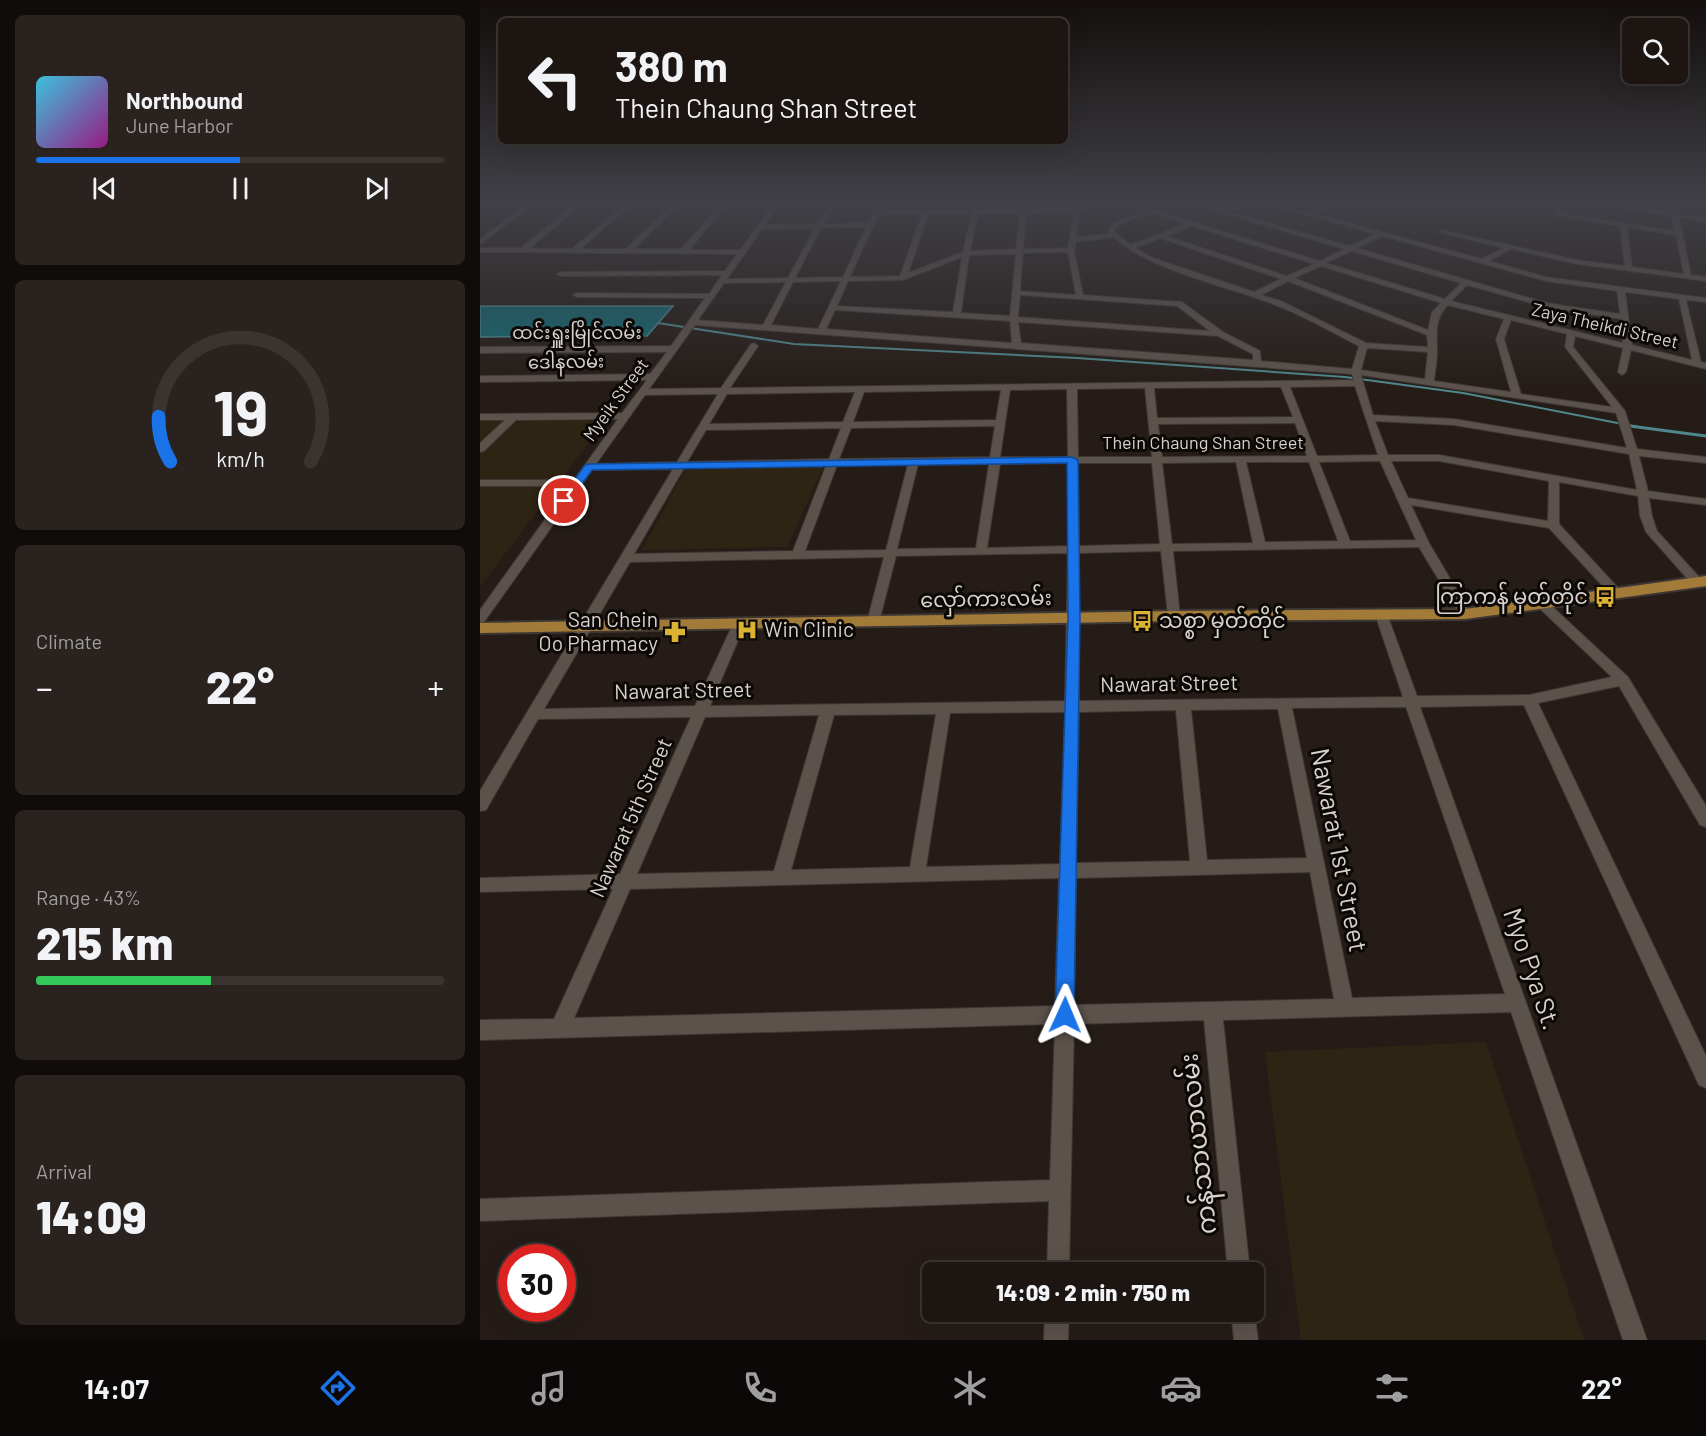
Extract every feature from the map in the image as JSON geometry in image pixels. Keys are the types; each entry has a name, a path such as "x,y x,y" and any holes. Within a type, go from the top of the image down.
{"main road":[{"name":"လှော်ကားလမ်း","path":"480,628 1174,616 1465,614 1540,602 1701,582"}],"street":[{"name":"Myeik Street","path":"480,619 736,264"},
{"path":"765,328 799,264"},
{"path":"821,332 852,264"},
{"path":"903,278 908,264"},
{"path":"561,274 791,279 903,278 939,264"},
{"path":"957,315 964,264"},
{"path":"1017,346 1014,321 1019,264"},
{"path":"1074,264 1080,297"},
{"path":"1165,264 1256,294 1364,345 1433,350"},
{"path":"1243,264 1431,334"},
{"path":"1256,294 1321,264"},
{"name":"Zaya Theikdi Street","path":"1324,264 1508,319 1702,365"},
{"path":"1402,264 1546,305 1624,317"},
{"path":"1489,264 1546,279 1706,300"},
{"path":"1587,264 1706,279"},
{"path":"1628,264 1629,270"},
{"path":"1685,264 1688,277"},
{"path":"1638,271 1640,292"},
{"path":"1429,382 1433,350 1431,334 1436,312 1466,282"},
{"path":"1621,290 1628,347 1622,372"},
{"path":"1017,293 1179,304 1220,334 1257,353 1257,363"},
{"path":"577,295 712,296"},
{"path":"1682,297 1702,365"},
{"path":"833,309 957,315 1014,321 1220,334"},
{"path":"1508,319 1500,339 1517,396"},
{"path":"693,322 1257,363 1358,378 1429,382 1621,413"},
{"path":"1571,333 1569,347 1621,413 1629,435 1646,516 1652,532 1701,582"},
{"path":"1364,345 1358,378 1369,418 1384,458 1423,543 1465,614"},
{"path":"480,805 724,391 753,346"},
{"name":"ထင်းရှူးမြိုင်လမ်း","path":"480,350 673,349"},
{"name":"ဒေါနလမ်း","path":"480,379 653,377"},
{"path":"642,392 1285,384 1358,378"},
{"path":"1285,384 1345,544"},
{"path":"1149,386 1174,616"},
{"path":"1058,1262 1074,618 1072,387"},
{"path":"981,551 1006,388"},
{"path":"797,556 861,389"},
{"path":"480,417 626,416"},
{"path":"480,449 513,417"},
{"path":"1369,418 1454,422 1633,452 1706,460"},
{"path":"1152,421 1298,420"},
{"path":"703,427 1001,423"},
{"name":"Thein Chaung Shan Street","path":"589,467 914,461 1439,458 1643,494 1706,502"},
{"path":"1240,459 1260,546"},
{"path":"873,622 914,461"},
{"path":"1553,525 1554,479"},
{"path":"480,483 577,483"},
{"path":"1404,501 1553,525 1616,593"},
{"path":"625,558 1423,543"},
{"path":"1540,602 1623,680 1706,820"},
{"name":"Myo Pya St.","path":"1381,614 1635,1340"},
{"name":"Nawarat 5th Street","path":"560,1028 739,624"},
{"name":"Nawarat Street","path":"533,714 1529,700 1623,680"},
{"path":"1529,700 1706,1078"},
{"name":"Nawarat 1st Street","path":"1284,703 1345,1008"},
{"path":"1183,705 1199,867"},
{"path":"917,874 944,708"},
{"path":"780,878 828,710"},
{"path":"480,885 1317,865"},
{"path":"480,1030 1517,1004"},
{"name":"ကန်သာယာလမ်း","path":"1213,1011 1238,1262"},
{"path":"480,1210 1060,1190"},
{"path":"1056,1340 1057,1322"},
{"path":"1244,1322 1246,1340"}],"shaded area":[{"path":"606,420 480,587 480,421"},
{"path":"824,466 787,547 642,550 685,470"},
{"path":"1486,1042 1584,1340 1301,1340 1265,1052"}],"water":[{"path":"480,306 673,306 647,336 480,337"}],"waterway":[{"path":"658,323 794,344 1077,358 1345,377 1463,393 1638,427"},
{"path":"1630,426 1706,436"}],"place":[{"name":"ကြာကန် မှတ်တိုင်","path":"1605,597"},
{"name":"သစ္စာ မှတ်တိုင်","path":"1142,621"},
{"name":"Win Clinic","path":"747,630"},
{"name":"San Chein Oo Pharmacy","path":"675,632"}],"route":[{"path":"564,501 589,467 1072,460 1074,618 1065,1015"}]}
